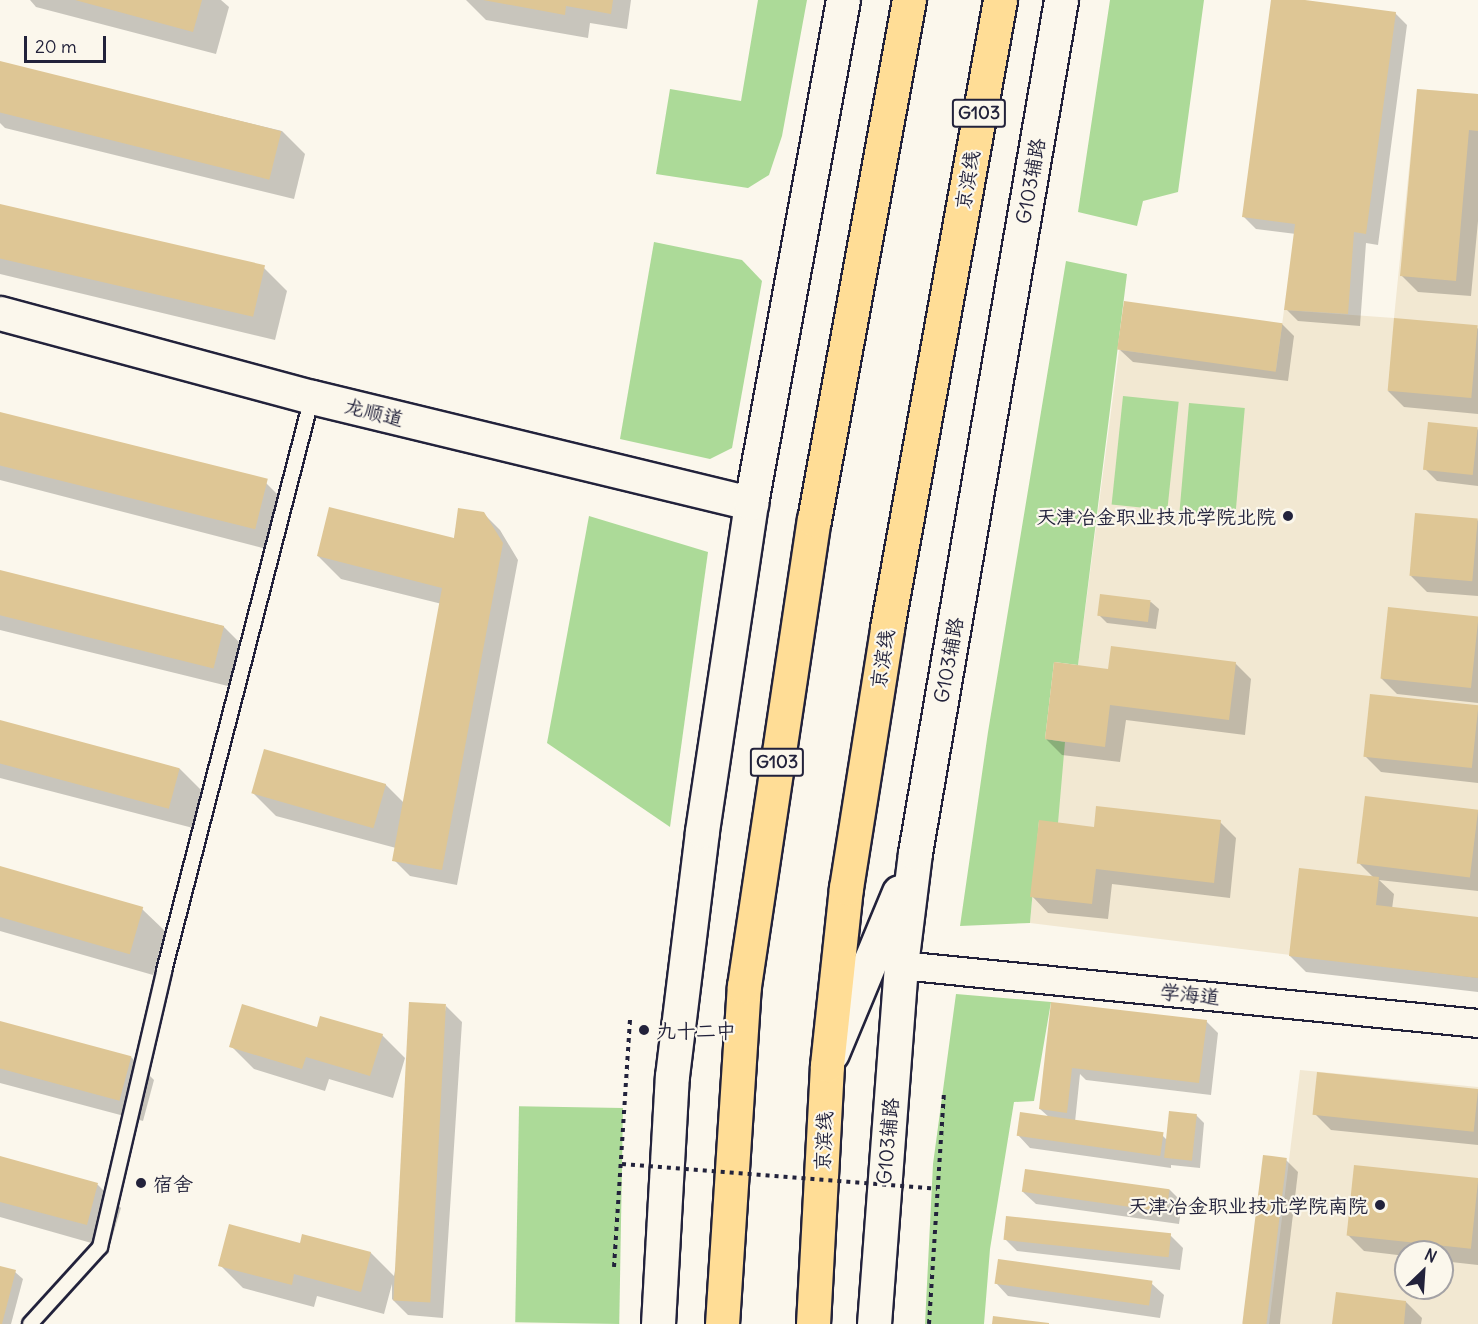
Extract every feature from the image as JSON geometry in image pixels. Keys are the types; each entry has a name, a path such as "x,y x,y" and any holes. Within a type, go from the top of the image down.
{"highway":[{"name":"G103","path":"722,1324 744,986 814,520 909,0"},
{"name":"京滨线","path":"813,1324 827,1065 846,888 887,628 1000,0"}],"street":[{"path":"658,1324 672,1077 702,831 751,503 843,0"},
{"name":"G103辅路","path":"874,1324 901,965 915,854 1061,0"},
{"name":"龙顺道","path":"0,314 312,397 751,503"},
{"path":"827,1065 915,854"},
{"name":"学海道","path":"901,965 1478,1023"}],"lane":[{"path":"30,1324 100,1247 164,971 312,397"}],"path":[{"path":"614,1267 630,1017"},
{"path":"929,1324 944,1091"},
{"path":"622,1164 937,1189"}],"shaded area":[{"name":"天津冶金职业技术学院北院","path":"1417,89 1478,94 1478,978 1030,923 1039,820 1065,742 1045,739 1054,662 1078,665 1119,350 1276,370 1284,310 1394,318"},
{"name":"天津冶金职业技术学院南院","path":"1300,1070 1478,1087 1478,1324 1269,1324"}],"green space":[{"path":"758,0 807,0 782,136 769,175 748,188 656,174 670,89 741,101"},
{"path":"1110,0 1204,0 1178,192 1143,201 1137,226 1078,212"},
{"path":"654,242 742,260 762,281 732,448 710,459 620,439"},
{"path":"1066,261 1127,274 1078,665 1054,662 1045,739 1065,742 1058,823 1039,821 1030,923 960,926 988,732"},
{"path":"1123,396 1179,402 1167,510 1112,504"},
{"path":"1189,403 1245,408 1235,517 1179,513"},
{"path":"589,516 708,552 670,827 547,743"},
{"path":"956,994 1051,1002 1034,1101 1014,1102 990,1249 984,1324 925,1324 933,1164"},
{"path":"519,1106 623,1108 619,1324 515,1322"}],"building":[{"path":"75,0 202,0 193,32"},
{"path":"483,0 613,0 611,14 566,6 565,15"},
{"path":"1271,0 1305,0 1396,12 1366,234 1354,232 1348,314 1284,310 1295,224 1242,217"},
{"path":"0,61 281,131 269,180 0,113"},
{"path":"1417,89 1478,94 1478,131 1469,130 1456,281 1400,276"},
{"path":"0,204 265,265 253,317 0,258"},
{"path":"1124,301 1282,323 1276,372 1117,350"},
{"path":"1394,318 1478,325 1471,398 1388,391"},
{"path":"0,412 268,479 255,529 0,466"},
{"path":"1428,422 1478,427 1473,475 1423,470"},
{"path":"329,507 454,538 458,508 484,512 503,543 442,870 392,861 442,588 317,556"},
{"path":"1415,513 1478,518 1472,581 1410,576"},
{"path":"0,570 224,626 213,669 0,615"},
{"path":"1100,594 1151,600 1148,622 1097,616"},
{"path":"1388,607 1478,616 1471,688 1380,679"},
{"path":"1111,646 1236,662 1229,720 1110,705 1105,747 1045,739 1054,662 1108,669"},
{"path":"1370,694 1478,705 1472,768 1363,757"},
{"path":"0,720 180,768 169,809 0,763"},
{"path":"264,749 386,784 373,828 251,793"},
{"path":"1365,796 1478,810 1470,877 1357,863"},
{"path":"1096,806 1221,820 1214,883 1096,869 1092,904 1030,897 1039,820 1094,827"},
{"path":"0,866 143,907 130,954 0,917"},
{"path":"1299,868 1379,877 1376,905 1478,917 1478,978 1289,956"},
{"path":"409,1002 446,1004 430,1303 393,1301"},
{"path":"1051,1002 1207,1020 1199,1083 1072,1068 1067,1113 1039,1109"},
{"path":"242,1004 317,1027 320,1016 383,1034 370,1076 306,1057 302,1069 229,1047"},
{"path":"0,1021 131,1056 119,1101 0,1069"},
{"path":"1317,1072 1478,1089 1474,1132 1313,1115"},
{"path":"1169,1111 1197,1114 1192,1161 1164,1158"},
{"path":"1020,1112 1164,1132 1160,1156 1017,1136"},
{"path":"1263,1155 1287,1158 1266,1324 1242,1324"},
{"path":"0,1156 98,1183 87,1225 0,1202"},
{"path":"1354,1165 1478,1178 1471,1249 1454,1247 1454,1240 1394,1241 1347,1236"},
{"path":"1025,1169 1170,1189 1166,1212 1022,1192"},
{"path":"1006,1216 1171,1233 1169,1257 1003,1240"},
{"path":"229,1224 300,1243 302,1234 371,1252 361,1292 294,1274 292,1285 218,1266"},
{"path":"998,1259 1152,1281 1149,1305 995,1284"},
{"path":"0,1266 16,1270 2,1324 0,1324"},
{"path":"1336,1292 1406,1301 1404,1324 1332,1324"},
{"path":"993,1316 1049,1323 1049,1324 992,1324"}],"place":[{"name":"天津冶金职业技术学院北院","path":"1288,516"},
{"name":"九十二中","path":"644,1030"},
{"name":"宿舍","path":"141,1183"},
{"name":"天津冶金职业技术学院南院","path":"1380,1205"}]}
